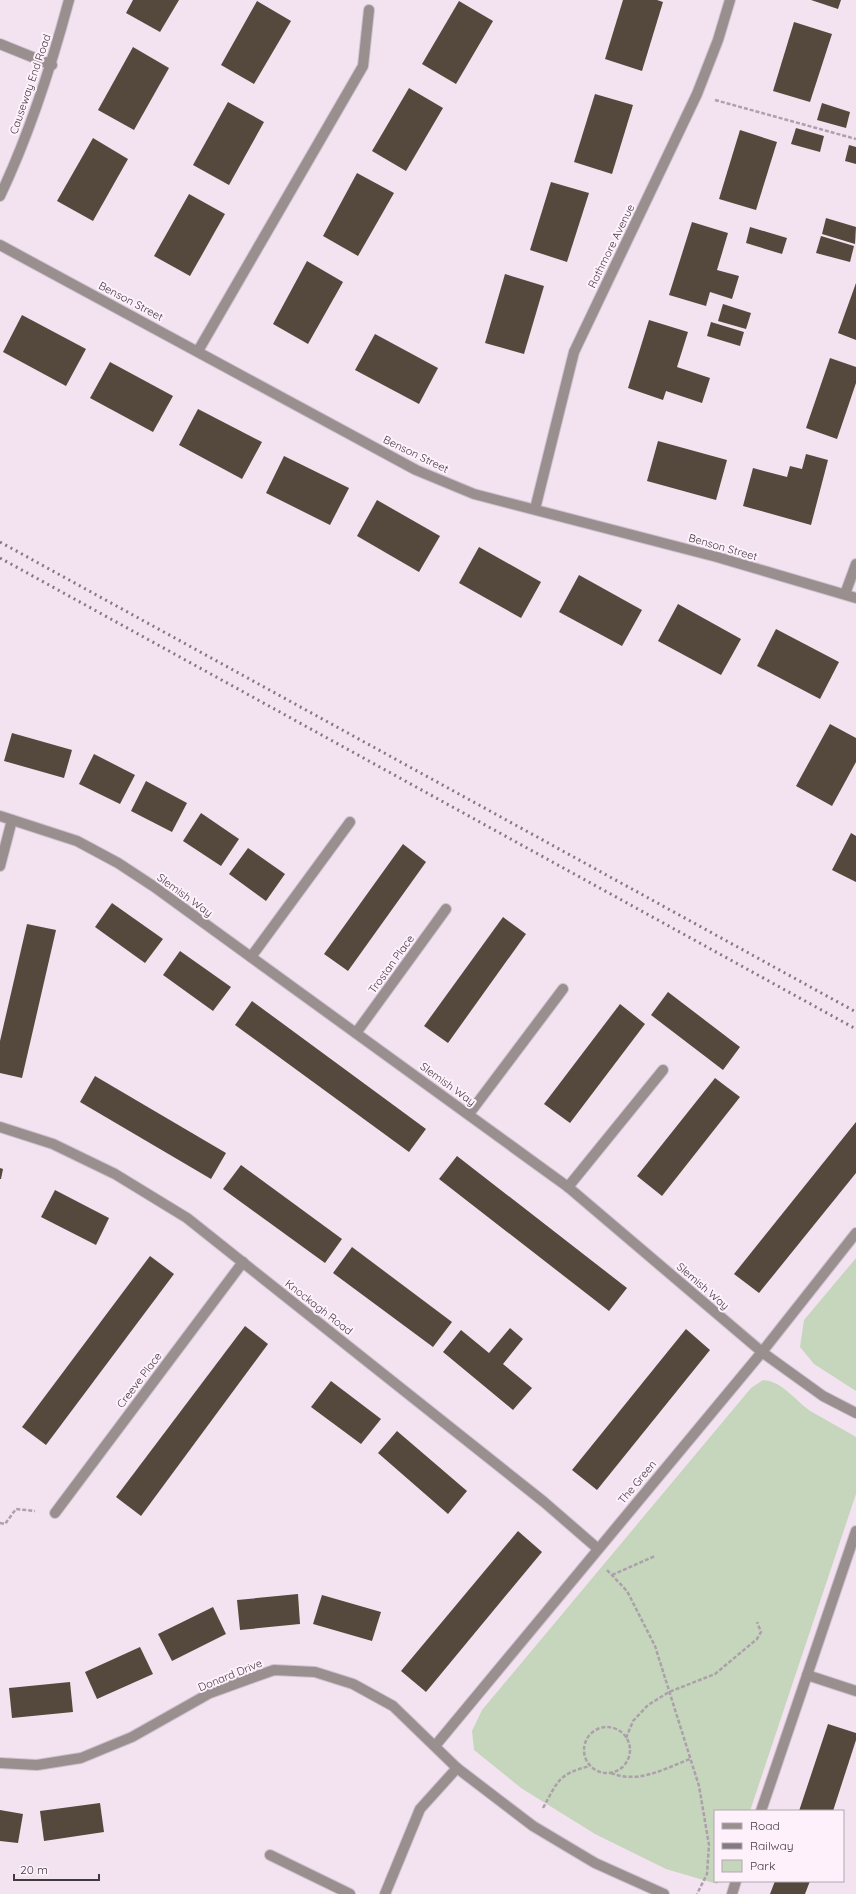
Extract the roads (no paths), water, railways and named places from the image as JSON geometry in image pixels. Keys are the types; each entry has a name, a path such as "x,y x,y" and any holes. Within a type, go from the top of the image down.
{"street":[{"name":"Causeway End Road","path":"0,196 16,162 52,65 69,0"},
{"name":"Rathmore Avenue","path":"535,509 574,352 697,94 718,40 730,0"},
{"path":"198,351 363,66 368,10"},
{"path":"0,44 52,65"},
{"name":"Benson Street","path":"0,245 416,470 474,494 717,557 856,598"},
{"path":"846,594 856,564"},
{"name":"Slemish Way","path":"0,816 76,841 118,863 153,886 568,1187 762,1352 823,1396 856,1413"},
{"path":"0,866 12,820"},
{"path":"251,957 350,822"},
{"name":"Trostan Place","path":"356,1033 446,909"},
{"path":"469,1114 563,989"},
{"path":"568,1187 663,1070"},
{"name":"Knockagh Road","path":"0,1127 53,1144 115,1174 187,1218 538,1497 597,1548"},
{"name":"The Green","path":"435,1746 597,1548 762,1352 856,1233"},
{"name":"Creeve Place","path":"55,1513 243,1262"},
{"path":"761,1810 856,1531"},
{"name":"Donard Drive","path":"0,1763 37,1765 81,1758 132,1737 210,1693 274,1670 315,1672 352,1684 393,1706 457,1768 533,1826 595,1863 664,1894"},
{"path":"807,1675 856,1691"},
{"path":"385,1894 420,1809 457,1768"},
{"path":"270,1855 350,1894"},
{"path":"732,1894 736,1882"}],"railway":[{"path":"0,542 856,1012"},
{"path":"0,558 856,1029"}]}
